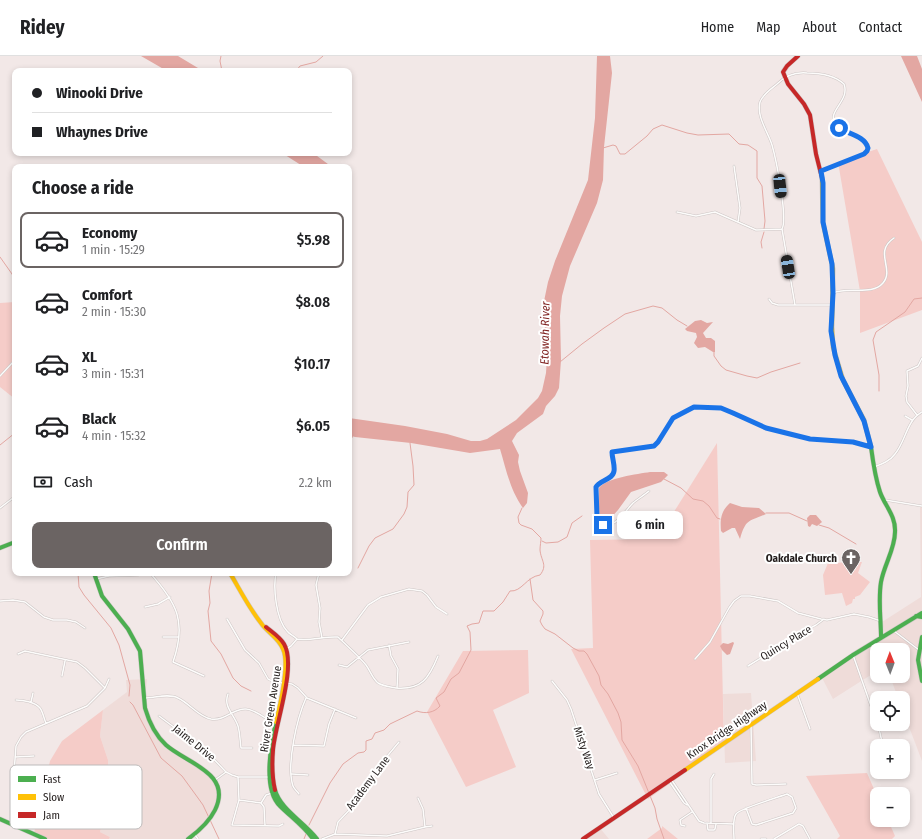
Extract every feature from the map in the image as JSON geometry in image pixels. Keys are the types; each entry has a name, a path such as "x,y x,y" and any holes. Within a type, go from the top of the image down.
{"street":[{"path":"798,56 797,59 788,64 783,72 792,90 807,108 810,115 815,153 821,171 823,183 823,222 832,264 833,293 831,305 831,331 835,355 841,376 864,421 871,447 879,489 893,516 895,532 892,551 881,582 881,637"},
{"path":"795,306 782,229 784,226 778,169 772,144 761,116 760,102 764,96 785,78 800,73 827,75 841,82 845,87 846,94 834,115 834,121 837,126 862,139 867,144 868,150 864,154 821,171"},
{"path":"734,166 740,208 738,223"},
{"path":"677,212 696,216 715,212 756,230 782,229"},
{"path":"833,293 873,289 882,284 886,276 885,249 888,242 894,238"},
{"path":"769,299 772,303 778,305 831,305"},
{"path":"917,415 907,402 907,371 918,366 922,358"},
{"path":"0,376 12,363"},
{"path":"649,491 635,501 619,519 612,524 606,526 600,524 597,517 596,487 598,483 612,476 614,472 612,452 654,446 673,418 694,407 721,408 766,428 810,439 853,442 871,447"},
{"path":"874,467 885,462 896,453 912,420 922,412"},
{"path":"905,416 912,420"},
{"path":"0,508 12,499"},
{"path":"885,500 922,506"},
{"path":"0,548 12,543"},
{"path":"95,576 101,595 130,630 136,641 140,652 146,714 151,725 169,747 209,773 216,780 220,794 217,808 205,825 195,835 188,839"},
{"path":"96,579 109,576"},
{"path":"152,576 170,597 178,615 180,638 173,662 204,676"},
{"path":"232,576 261,624 280,638 285,649 291,646 297,639"},
{"path":"276,576 276,602 282,623 287,631 297,639 306,640 338,637 359,657 367,667 371,676 380,684 406,689 416,686 424,681 432,671 438,656"},
{"path":"318,576 316,585 320,608 319,622 322,638"},
{"path":"342,640 368,605 381,597 409,589 422,591 436,607 447,614"},
{"path":"695,659 710,642 729,608 740,596 774,600 798,613 824,619 854,614 881,621"},
{"path":"145,607 158,604 170,597"},
{"path":"0,601 13,600 25,602 44,617 53,620 68,620 76,622 85,628"},
{"name":"Knox Bridge Highway","path":"583,839 853,655 922,613"},
{"path":"916,616 922,617"},
{"path":"227,619 245,650 260,663 268,679 274,682 292,684 298,688 306,698 356,718"},
{"name":"Quincy Place","path":"748,666 824,619"},
{"path":"893,630 919,650"},
{"path":"922,636 918,665 922,682"},
{"path":"163,637 180,638"},
{"path":"339,666 347,667 368,650 409,642"},
{"path":"389,645 391,656 398,669 397,688"},
{"name":"River Green Avenue","path":"285,649 288,660 284,683 284,698 270,749 270,777 273,792 278,805 309,833 313,839"},
{"path":"18,654 25,651 77,662 105,688"},
{"path":"853,655 870,703"},
{"path":"62,676 65,660"},
{"path":"14,765 16,746 26,732 87,706 105,688 110,679"},
{"name":"Misty Way","path":"552,680 567,700 599,794 614,818"},
{"path":"30,703 33,692"},
{"path":"797,693 810,729"},
{"path":"228,694 226,705 238,726 240,748 252,748"},
{"path":"144,698 171,696 178,698 208,718 214,719 222,719 244,709 253,711 277,724"},
{"path":"299,794 293,788 291,774 293,745 306,698"},
{"path":"16,700 36,705 40,708 46,724"},
{"path":"293,745 324,746 329,724 335,709"},
{"name":"Jaime Drive","path":"160,716 207,752 226,772 238,777 270,777"},
{"name":"River Green Avenue","path":"277,724 273,749 273,792 281,803 318,839"},
{"path":"751,724 752,784 786,784"},
{"name":"Academy Lane","path":"335,834 338,822 358,801 374,772 399,742"},
{"path":"15,757 34,756"},
{"name":"Jaime Drive","path":"216,780 226,772"},
{"path":"595,780 617,773"},
{"path":"291,774 308,775"},
{"path":"711,824 711,779 714,774"},
{"path":"238,777 239,800 232,825 279,826 283,824"},
{"path":"670,780 682,800 699,821 711,824 734,824"},
{"path":"261,803 266,795 273,792"},
{"path":"734,839 736,814 746,808 786,794 792,797 796,810 793,813 756,826 752,824 746,808"},
{"path":"418,798 423,809 425,827"},
{"path":"239,800 261,803"},
{"path":"261,803 264,807 265,826"},
{"path":"685,826 681,825 680,820 692,812"},
{"path":"0,819 10,824"},
{"path":"707,823 708,830 715,829 716,824"},
{"path":"774,839 798,824 802,826 810,839"},
{"path":"322,839 335,834 387,836 432,826"},
{"path":"22,829 45,839"},
{"path":"195,835 198,839"},
{"path":"761,839 766,839"}],"shaded area":[{"path":"141,56 178,56 198,68 162,68"},
{"name":"Etowah River","path":"597,56 610,56 612,73 604,147 603,180 597,203 570,266 562,296 560,316 561,360 559,388 555,396 546,406 543,414 517,433 512,441 519,455 518,462 520,471 528,493 527,503 523,508 515,494 506,472 500,449 470,453 411,443 352,436 352,418 405,426 447,434 471,441 480,441 487,439 516,420 538,398 542,391 546,373 547,358 543,306 548,282 555,261 588,180 595,118"},
{"path":"901,56 917,56 922,69 922,102"},
{"path":"877,149 922,242 922,310 860,333 860,291 838,162"},
{"path":"287,156 317,156 328,164 299,164"},
{"path":"12,302 12,397 0,387 0,303"},
{"path":"701,320 707,323 713,322 703,333 706,338 711,338 715,341 715,352 705,347 698,348 694,343 697,337 696,333 685,329 695,321"},
{"path":"717,443 724,745 648,799 571,649 593,648 590,540 657,539"},
{"path":"650,472 664,472 668,475 661,482 631,492 608,521 601,520 599,516 599,488 615,479"},
{"path":"730,503 742,507 759,508 766,514 748,522 740,539 735,528 723,533 721,531 722,516"},
{"path":"920,507 922,507 922,761 910,729 910,691 895,691 893,683 910,683 910,643 871,643 885,634 882,622 921,597"},
{"path":"810,515 816,515 822,522 817,526 812,524 810,527 808,526 807,518"},
{"path":"862,562 858,573 870,582 860,595 853,599 852,603 846,606 842,593 825,595 823,575 828,563"},
{"path":"723,643 728,644 734,643 730,654 727,655 720,646"},
{"path":"870,644 870,675 833,699 821,676"},
{"path":"528,650 529,693 493,710 516,767 466,787 427,712 463,651"},
{"path":"147,679 145,702 147,719 156,737 173,752 197,763 215,780 219,797 217,809 208,821 190,839 109,839 110,837 100,832 101,829 142,829 142,765 108,765 108,760 100,736 103,710 127,692 126,680"},
{"path":"751,693 756,761 725,763 723,694"},
{"path":"103,710 100,736 108,760 108,765 49,765 62,741"},
{"path":"867,773 873,787 870,787 870,827 891,827 895,836 892,839 837,839 840,836 806,776"},
{"path":"662,826 678,839 647,839 662,828"},
{"path":"599,827 609,839 581,839"},
{"path":"35,829 101,829 100,832 110,837 109,839 48,839 34,833"}],"waterway":[{"path":"221,56 221,68"},
{"path":"298,68 300,66 316,62 323,56"},
{"path":"603,148 613,145 616,146 620,154 625,154 647,136 653,129 662,125 698,135 729,134 739,144 748,145 757,151 757,178 762,186 765,221 764,229"},
{"path":"762,248 761,242 764,232"},
{"path":"0,257 12,274"},
{"path":"879,391 879,375 873,340 876,332 905,312 914,299 922,298"},
{"path":"560,362 582,344 625,314 653,306 662,308 687,326"},
{"path":"714,352 714,356 726,370 757,378 800,363"},
{"path":"0,445 12,435"},
{"path":"358,568 369,546 375,538 393,529 404,514 407,507 408,492 414,485 410,443"},
{"path":"664,479 681,488 693,499 703,501 709,506 717,518 720,519"},
{"path":"309,825 330,783 343,764 358,753 366,750 366,741 372,739 375,733 384,730 390,724 417,711 429,712 440,706 436,698 444,692 451,679 459,673 471,650 470,632 467,626 479,623 483,611 494,611 503,602 510,591 518,589 531,578 540,575 544,568 540,550 541,538 532,529 519,523 518,517 522,508"},
{"path":"766,513 789,513 807,521"},
{"path":"542,541 546,543 558,542 567,537 572,523 582,516"},
{"path":"819,525 829,528 856,544"},
{"path":"78,576 79,587 111,628 119,645 130,685 129,696"},
{"path":"212,576 208,611 211,641 221,654 233,678 241,686 251,691"},
{"path":"530,579 533,600 543,611 540,621 542,625 545,629 555,634 573,648 579,651 584,651 599,676 601,685 608,694 618,713 621,722 622,740 638,766 655,808 664,839"},
{"path":"130,702 161,758 182,776 203,805 219,839"},
{"path":"304,839 306,834"}],"traffic: fast":[{"path":"871,447 878,486 895,526 895,538 882,576 880,589 881,637"},
{"path":"0,548 12,543"},
{"path":"95,576 102,596 128,629 140,651 145,708 153,728 166,745 205,770 213,778 218,787 219,797 213,814 203,826 188,839"},
{"path":"818,679 853,655 922,613"},
{"path":"916,616 922,617"},
{"path":"922,637 918,660 922,681"},
{"path":"276,722 269,766 271,789 274,798 280,806 302,826 313,839"},
{"path":"275,790 287,810 317,839"},
{"path":"0,819 10,823"},
{"path":"22,829 45,839"}],"traffic: slow":[{"path":"822,178 823,223 833,269 833,347 843,380 864,420 871,447"},
{"path":"232,576 257,617 279,642 283,649 285,656 285,674 276,722"},
{"path":"685,770 818,679"}],"traffic: jam":[{"path":"798,56 783,72 788,84 804,104 810,115 816,154 822,178"},
{"path":"266,627 284,644 288,666 287,680 273,750 272,770 275,790"},
{"path":"583,839 685,770"}],"place":[{"name":"Oakdale Church","path":"851,575"}],"route":[{"path":"603,525 598,522 597,517 596,485 612,476 614,472 612,452 651,448 658,442 673,418 694,407 721,408 766,428 810,439 820,441 853,442 871,447 866,426 841,376 835,355 831,331 831,305 833,298 832,264 823,222 824,202 821,171 860,156 868,150 866,142 839,128"}]}
